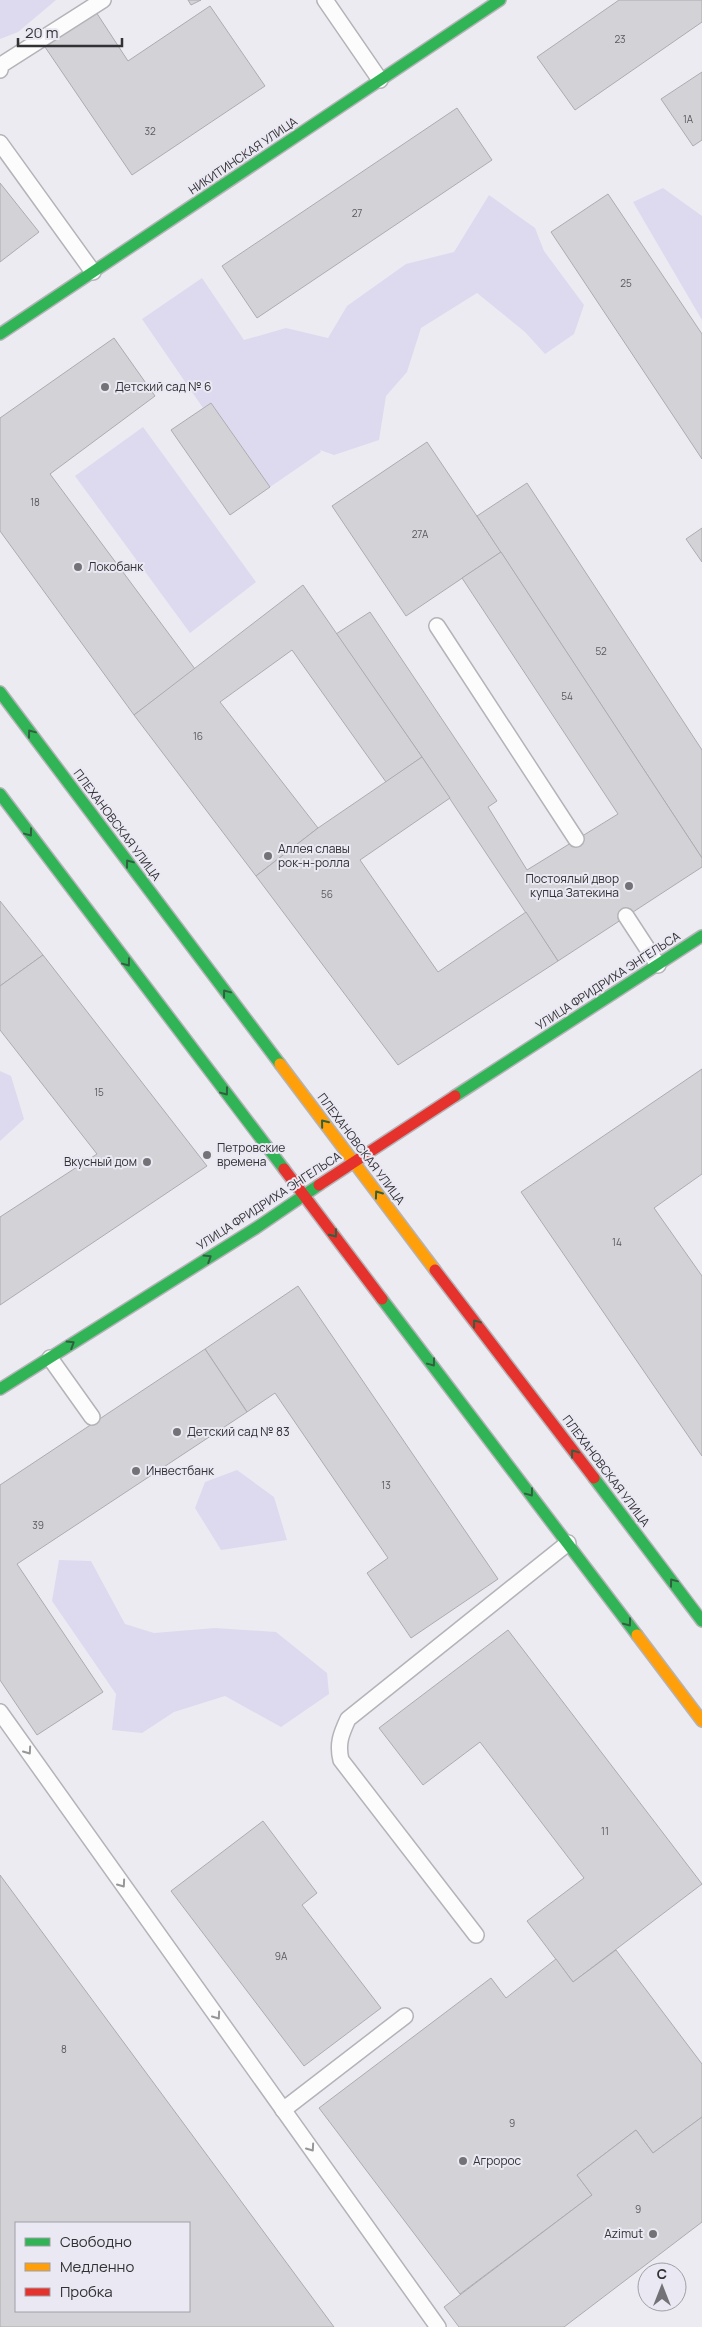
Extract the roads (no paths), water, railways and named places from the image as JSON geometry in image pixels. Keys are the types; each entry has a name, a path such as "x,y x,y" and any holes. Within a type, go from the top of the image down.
{"main road":[{"name":"НИКИТИНСКАЯ УЛИЦА","path":"0,334 500,0"},
{"name":"ПЛЕХАНОВСКАЯ УЛИЦА","path":"0,692 702,1621"},
{"path":"0,794 702,1721"},
{"name":"УЛИЦА ФРИДРИХА ЭНГЕЛЬСА","path":"0,1389 304,1196 354,1161 702,936"}],"lane":[{"path":"0,70 1,65 103,0"},
{"path":"325,0 380,80"},
{"path":"0,143 93,272"},
{"path":"437,626 576,839"},
{"path":"626,916 658,965"},
{"path":"50,1358 92,1417"},
{"path":"476,1934 341,1760 338,1748 340,1735 348,1719 568,1543"},
{"path":"0,1712 438,2327"},
{"path":"283,2110 405,2016"}],"place":[{"name":"Детский сад № 6","path":"105,387"},
{"name":"Локобанк","path":"78,567"},
{"name":"Аллея славы рок-н-ролла","path":"268,856"},
{"name":"Постоялый двор купца Затекина","path":"629,886"},
{"name":"Петровские времена","path":"207,1155"},
{"name":"Вкусный дом","path":"147,1162"},
{"name":"Детский сад № 83","path":"177,1432"},
{"name":"Инвестбанк","path":"136,1471"},
{"name":"Агророс","path":"463,2161"},
{"name":"Azimut","path":"653,2234"}]}
